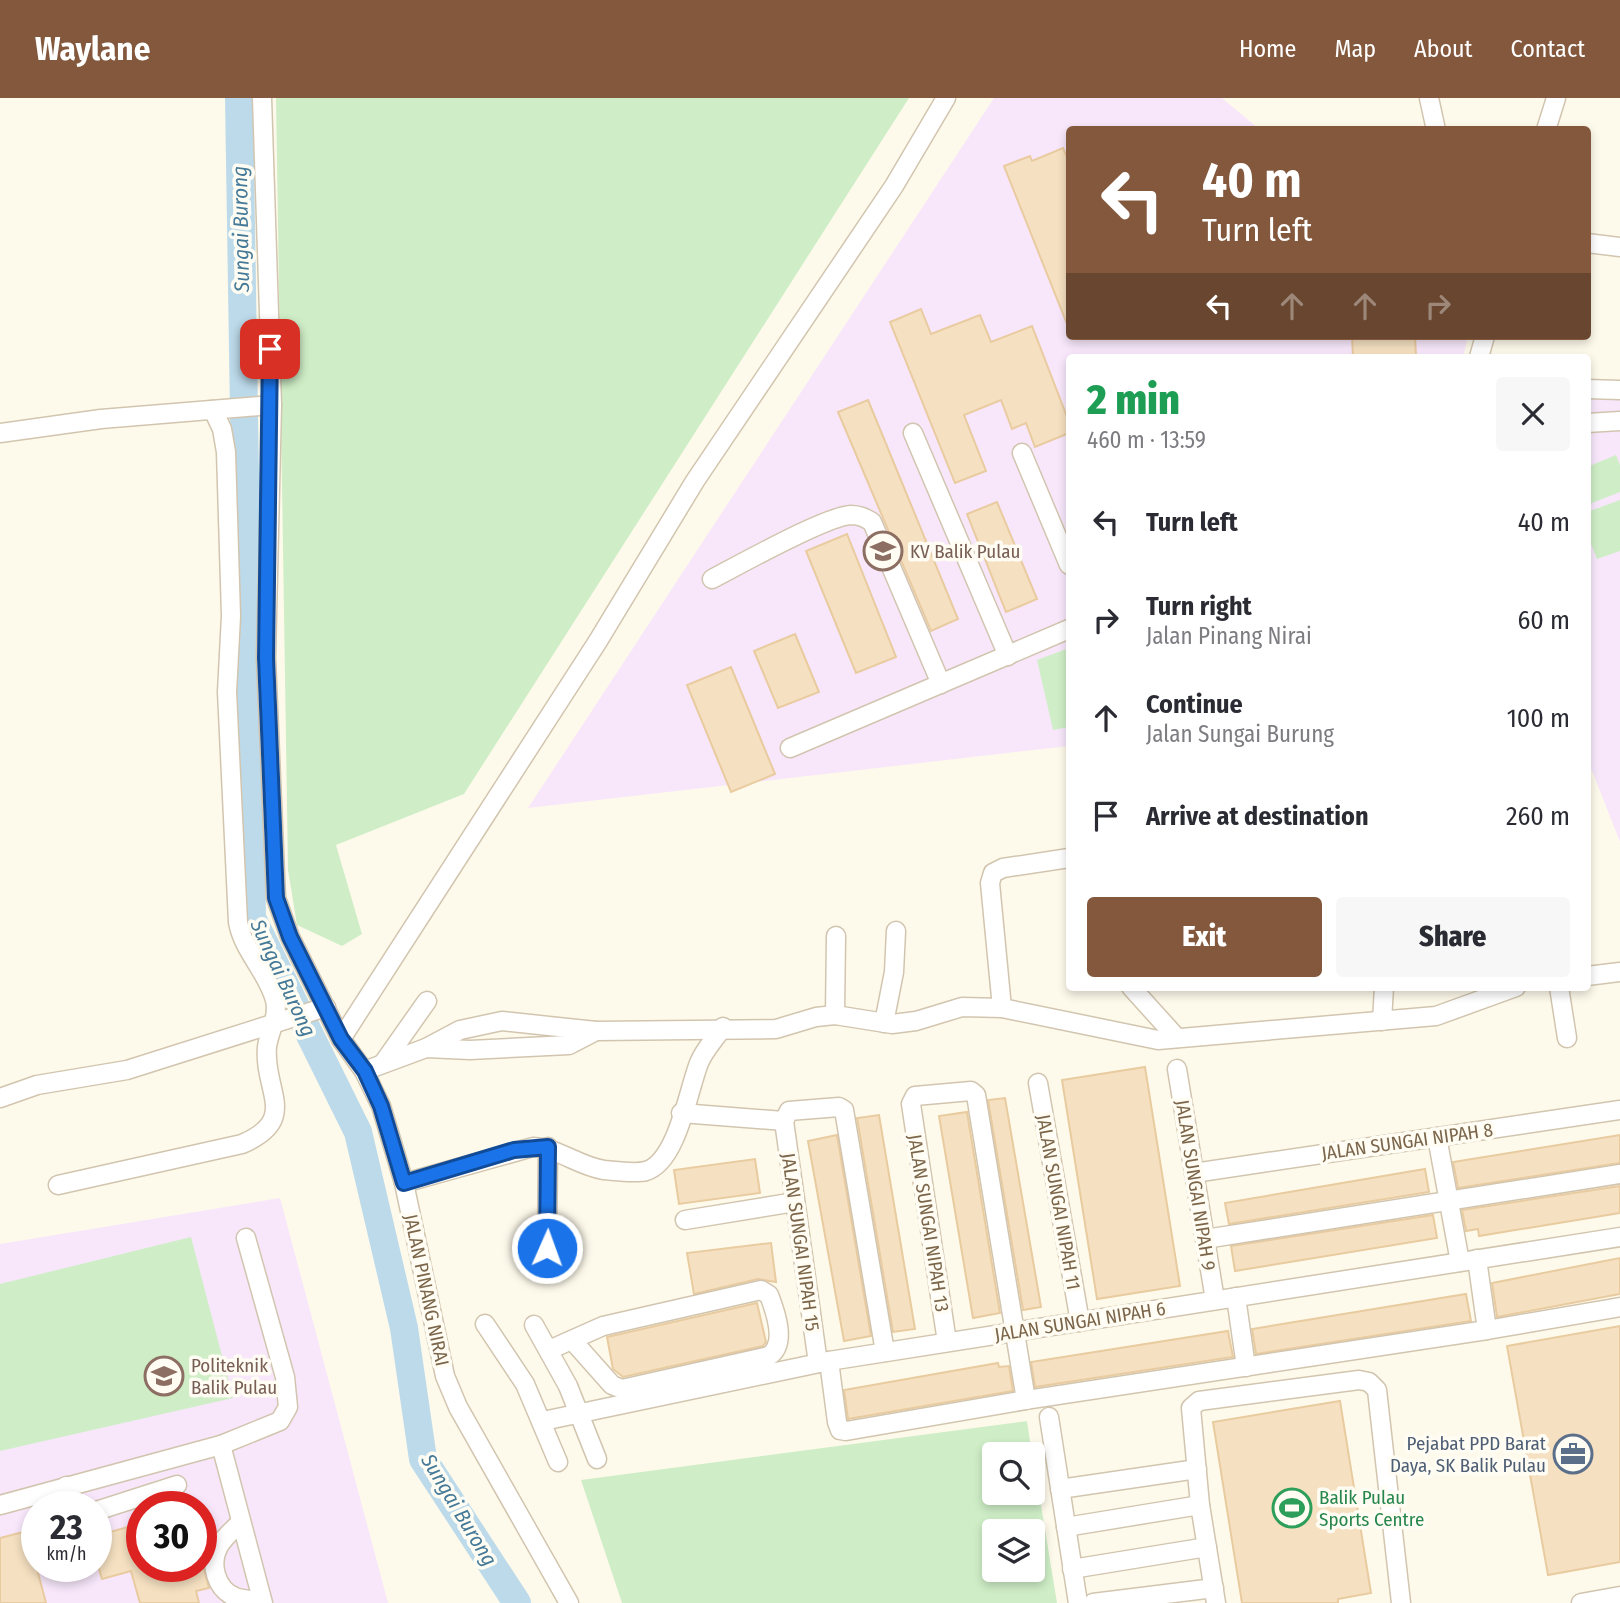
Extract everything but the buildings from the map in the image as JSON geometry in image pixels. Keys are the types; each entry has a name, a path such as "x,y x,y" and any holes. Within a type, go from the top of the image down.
{"street":[{"name":"JALAN PINANG NIRAI","path":"262,98 266,658 274,880 283,919 307,968 321,1009 365,1071 381,1106 404,1183 445,1376 475,1442 569,1603"},
{"path":"341,1039 598,640 695,481 894,187 946,98"},
{"path":"1429,98 1435,126"},
{"path":"1547,126 1556,98"},
{"path":"1591,243 1620,247"},
{"path":"1591,389 1620,390"},
{"path":"0,433 266,406"},
{"path":"58,1185 242,1144 259,1136 273,1121 275,1110 267,1053 277,1024 276,1011 271,988 246,947 238,922 228,692 231,616 226,452 220,409"},
{"path":"1591,423 1620,421"},
{"path":"913,433 1008,656"},
{"path":"1022,453 1066,558"},
{"path":"712,579 791,539 848,515 863,516 872,522 942,684"},
{"path":"790,748 1066,630"},
{"path":"1002,1008 989,883 993,873 1003,868 1066,859"},
{"path":"884,1023 894,972 897,931"},
{"path":"835,1015 836,936"},
{"path":"1591,976 1620,972"},
{"path":"1382,1021 1384,991"},
{"path":"365,1071 426,1048 460,1030 502,1021 596,1031 723,1027 776,1029 816,1017 835,1015 884,1023 916,1021 962,1007 1002,1008 1150,1040 1382,1021 1454,1011 1506,991"},
{"path":"1560,991 1567,1038"},
{"path":"1138,992 1177,1038"},
{"path":"384,1062 427,1001"},
{"path":"0,1098 37,1085 127,1070 321,1009"},
{"path":"404,1183 514,1150 548,1147 586,1166 645,1171 664,1159 671,1148 700,1061 723,1027"},
{"path":"426,1048 470,1050 569,1045 596,1031"},
{"name":"JALAN SUNGAI NIPAH 9","path":"1177,1069 1215,1300"},
{"name":"JALAN SUNGAI NIPAH 11","path":"1038,1083 1080,1322"},
{"name":"JALAN SUNGAI NIPAH 13","path":"947,1342 911,1104 915,1096 971,1091 976,1096 1013,1332"},
{"path":"681,1113 783,1121 789,1111 839,1107 844,1110 886,1352"},
{"name":"JALAN SUNGAI NIPAH 8","path":"1194,1173 1620,1110"},
{"name":"JALAN SUNGAI NIPAH 15","path":"783,1121 823,1362 840,1430 1026,1400"},
{"path":"1437,1137 1449,1199 1487,1330"},
{"path":"547,1248 548,1147"},
{"path":"1205,1239 1620,1174"},
{"path":"685,1220 795,1202"},
{"name":"JALAN SUNGAI NIPAH 6","path":"543,1421 823,1362 1620,1237"},
{"path":"0,1505 220,1445 280,1421 288,1407 285,1377 246,1238"},
{"path":"549,1350 603,1326 765,1290 772,1301 780,1342 778,1350 769,1356 622,1389 612,1385 572,1340"},
{"path":"1236,1297 1246,1367"},
{"path":"1013,1332 1026,1400 1487,1330 1620,1307"},
{"path":"485,1324 525,1384 543,1421 558,1462"},
{"path":"534,1325 579,1413 597,1458"},
{"path":"1093,1603 1215,1595 1200,1505 1191,1408 1199,1401 1359,1380 1370,1381 1377,1390 1401,1603"},
{"path":"1049,1417 1077,1603"},
{"path":"220,1445 263,1602 235,1597 220,1585 215,1575 214,1559 220,1544 241,1522"},
{"path":"1060,1489 1197,1469"},
{"path":"112,1506 177,1485"},
{"path":"66,1486 67,1491"},
{"path":"1066,1527 1200,1505"},
{"path":"1072,1569 1207,1547"},
{"path":"1581,1603 1620,1596"}],"shaded area":[{"name":"KV Balik Pulau","path":"994,98 1222,98 1255,126 1066,126 1066,340 1467,340 1464,354 1066,354 1066,746 528,808"},
{"path":"1591,394 1620,396 1620,842 1591,768"},
{"name":"Politeknik Balik Pulau","path":"280,1198 388,1603 0,1603 0,1244"}],"green space":[{"path":"276,98 909,98 464,794 336,845 362,934 342,946 297,925 288,870"},
{"path":"1616,455 1620,465 1620,492 1591,503 1591,465"},
{"path":"1620,500 1620,551 1597,559 1591,544 1591,511"},
{"path":"1066,649 1066,728 1053,730 1037,660"},
{"path":"191,1237 233,1398 0,1451 0,1284"},
{"path":"1027,1421 1030,1442 982,1442 982,1505 1041,1505 1043,1519 982,1519 982,1582 1045,1582 1045,1530 1057,1603 622,1603 581,1480"}],"waterway":[{"name":"Sungai Burong","path":"239,98 252,918 358,1132 404,1328 423,1459 517,1603"}],"place":[{"name":"KV Balik Pulau","path":"883,551"},
{"name":"Politeknik Balik Pulau","path":"164,1376"},
{"name":"Pejabat PPD Barat Daya, SK Balik Pulau","path":"1573,1454"},
{"name":"Balik Pulau Sports Centre","path":"1292,1508"}],"route":[{"path":"270,349 272,405 266,658 276,898 290,937 341,1039 365,1071 381,1106 404,1183 514,1150 548,1147 547,1248"}]}
